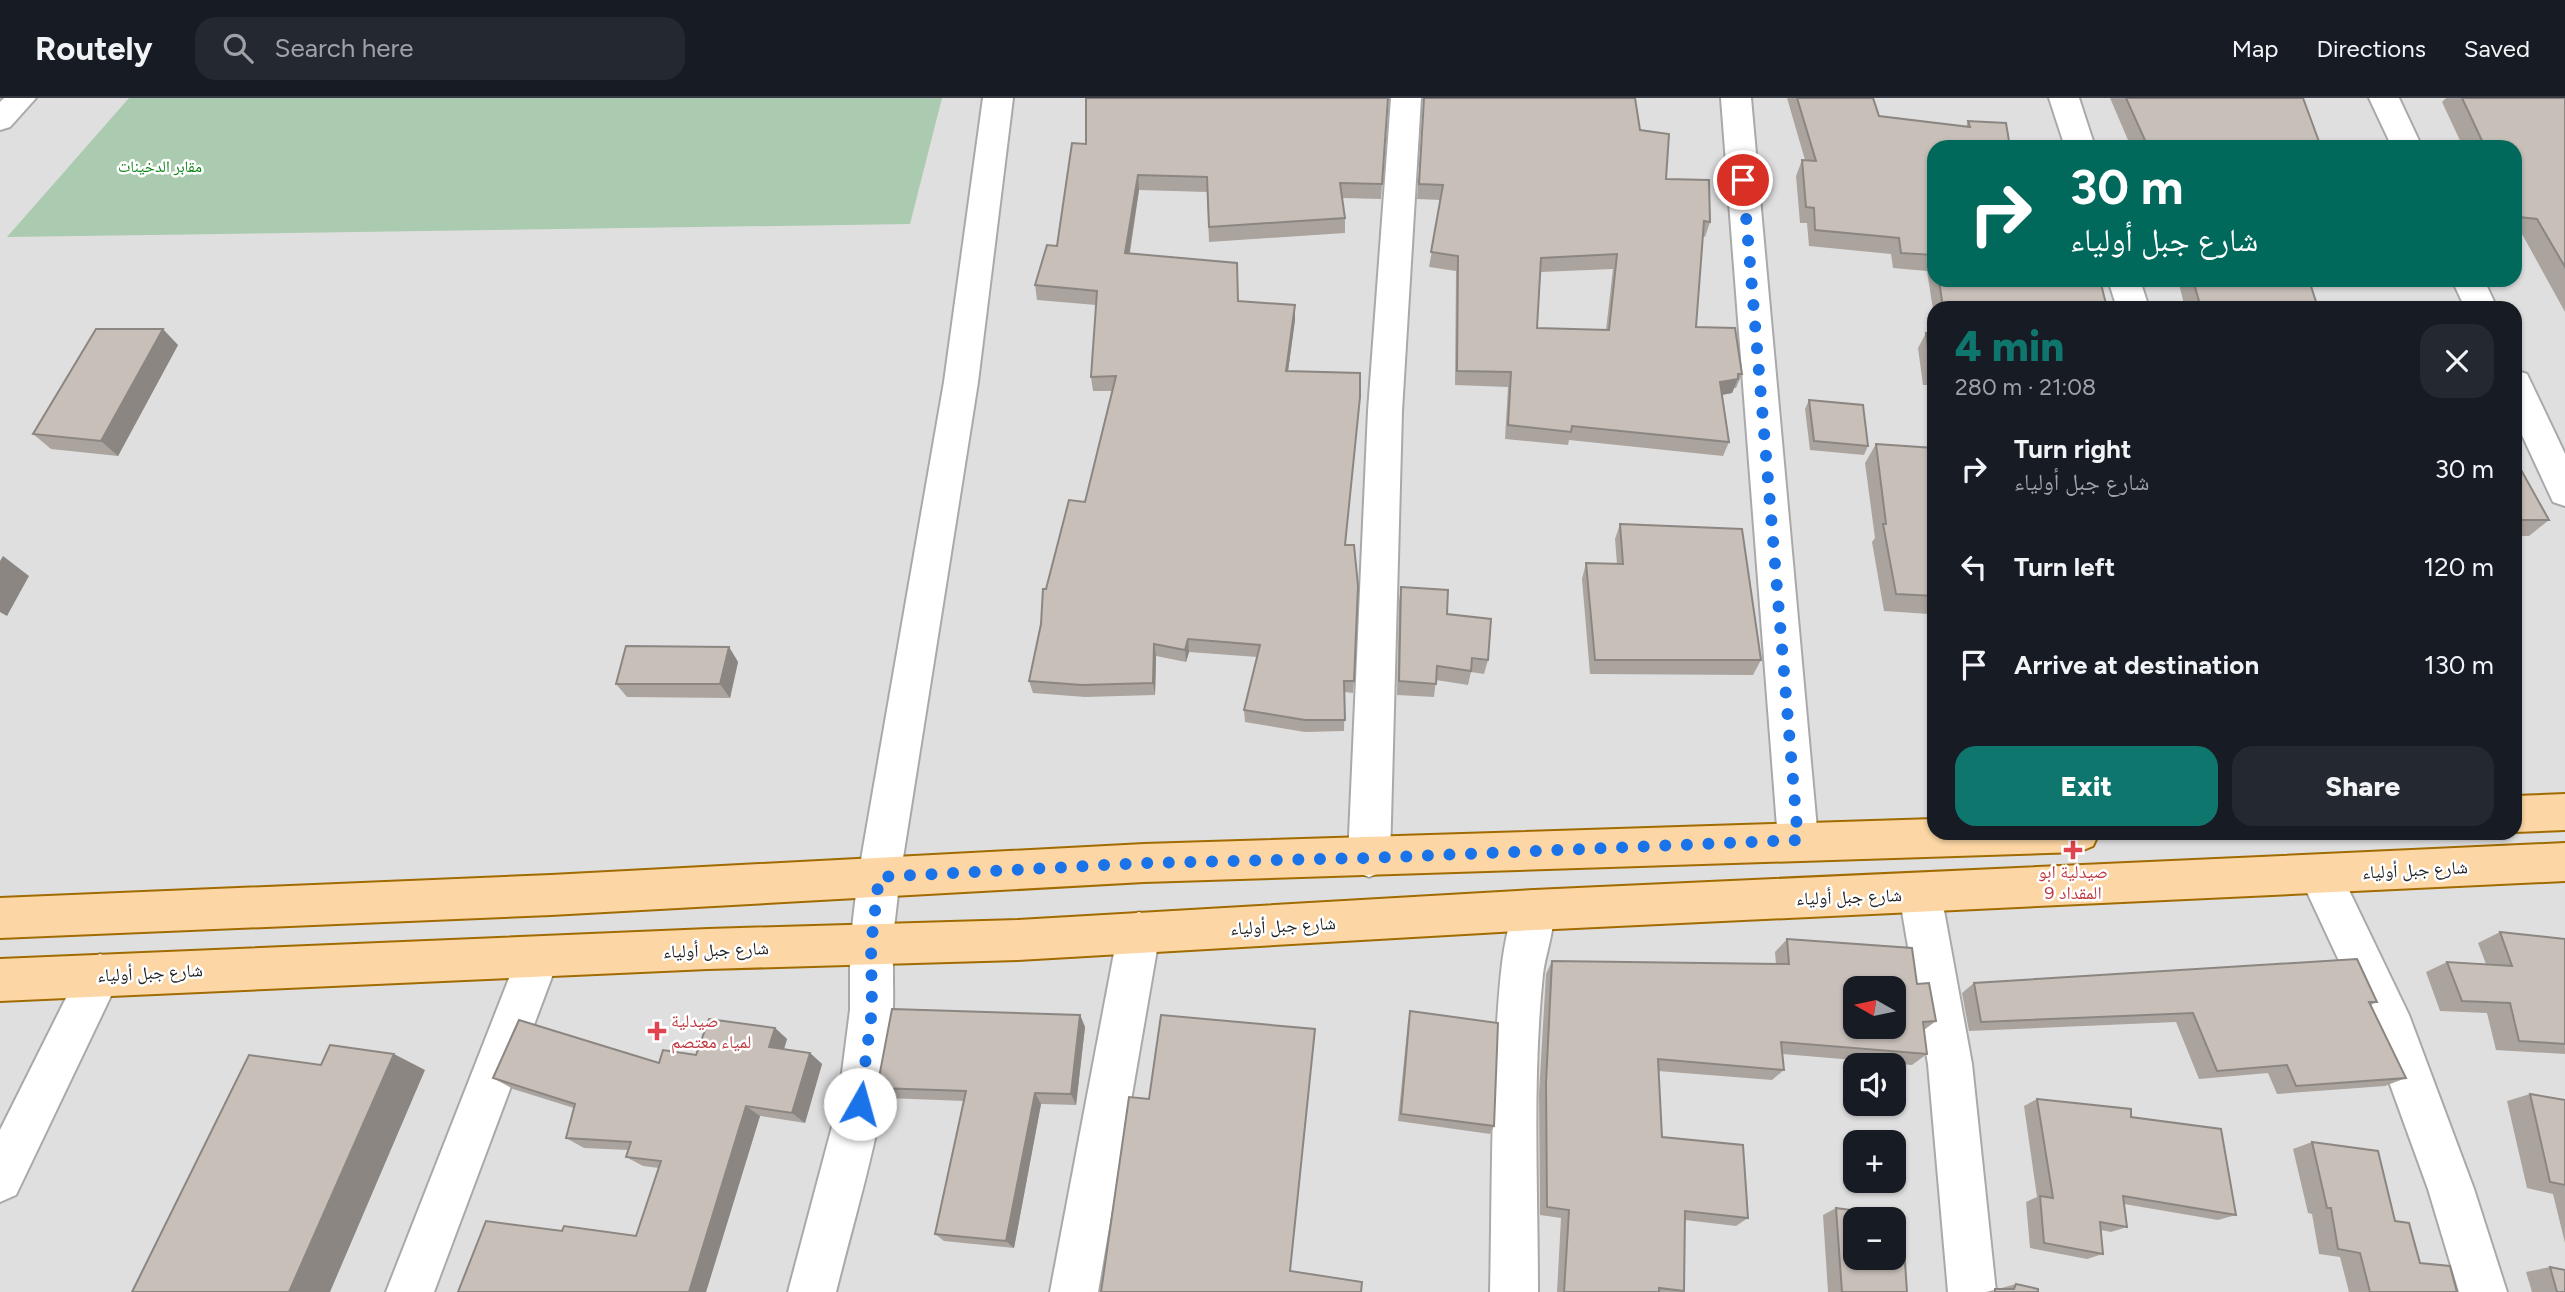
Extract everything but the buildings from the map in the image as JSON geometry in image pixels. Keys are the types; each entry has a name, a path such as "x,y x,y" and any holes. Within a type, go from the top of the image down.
{"main road":[{"path":"2522,814 2565,812"},
{"path":"0,918 551,895 1144,863 1369,858 1927,837"},
{"name":"شارع جبل أولياء","path":"0,980 708,949 871,945 1348,923 1534,910 2565,862"}],"street":[{"path":"812,1292 860,1104 872,1010 871,945 879,877 961,383 999,98"},
{"path":"1369,858 1385,411 1406,98"},
{"path":"1736,98 1798,840"},
{"path":"2064,98 2078,140"},
{"path":"2384,98 2404,140"},
{"path":"2522,398 2565,492"},
{"path":"2320,875 2387,1014 2451,1189 2483,1292"},
{"path":"1920,894 1950,1064 1972,1292"},
{"path":"1514,1292 1516,1067 1522,974 1534,910"},
{"path":"1074,1292 1139,932"},
{"path":"410,1292 538,958"},
{"path":"0,1178 100,975"}],"shaded area":[{"path":"0,98 2565,98 2565,1292 0,1292"}],"green space":[{"name":"مقابر الدخينات","path":"129,98 942,98 910,224 7,237"}],"place":[{"name":"صيدلية ابو المقداد 9","path":"2073,850"},
{"name":"صيدلية لمياء معتصم","path":"657,1031"}],"route":[{"path":"860,1104 872,1010 871,945 879,877 1144,863 1369,858 1798,840 1743,180"}]}
